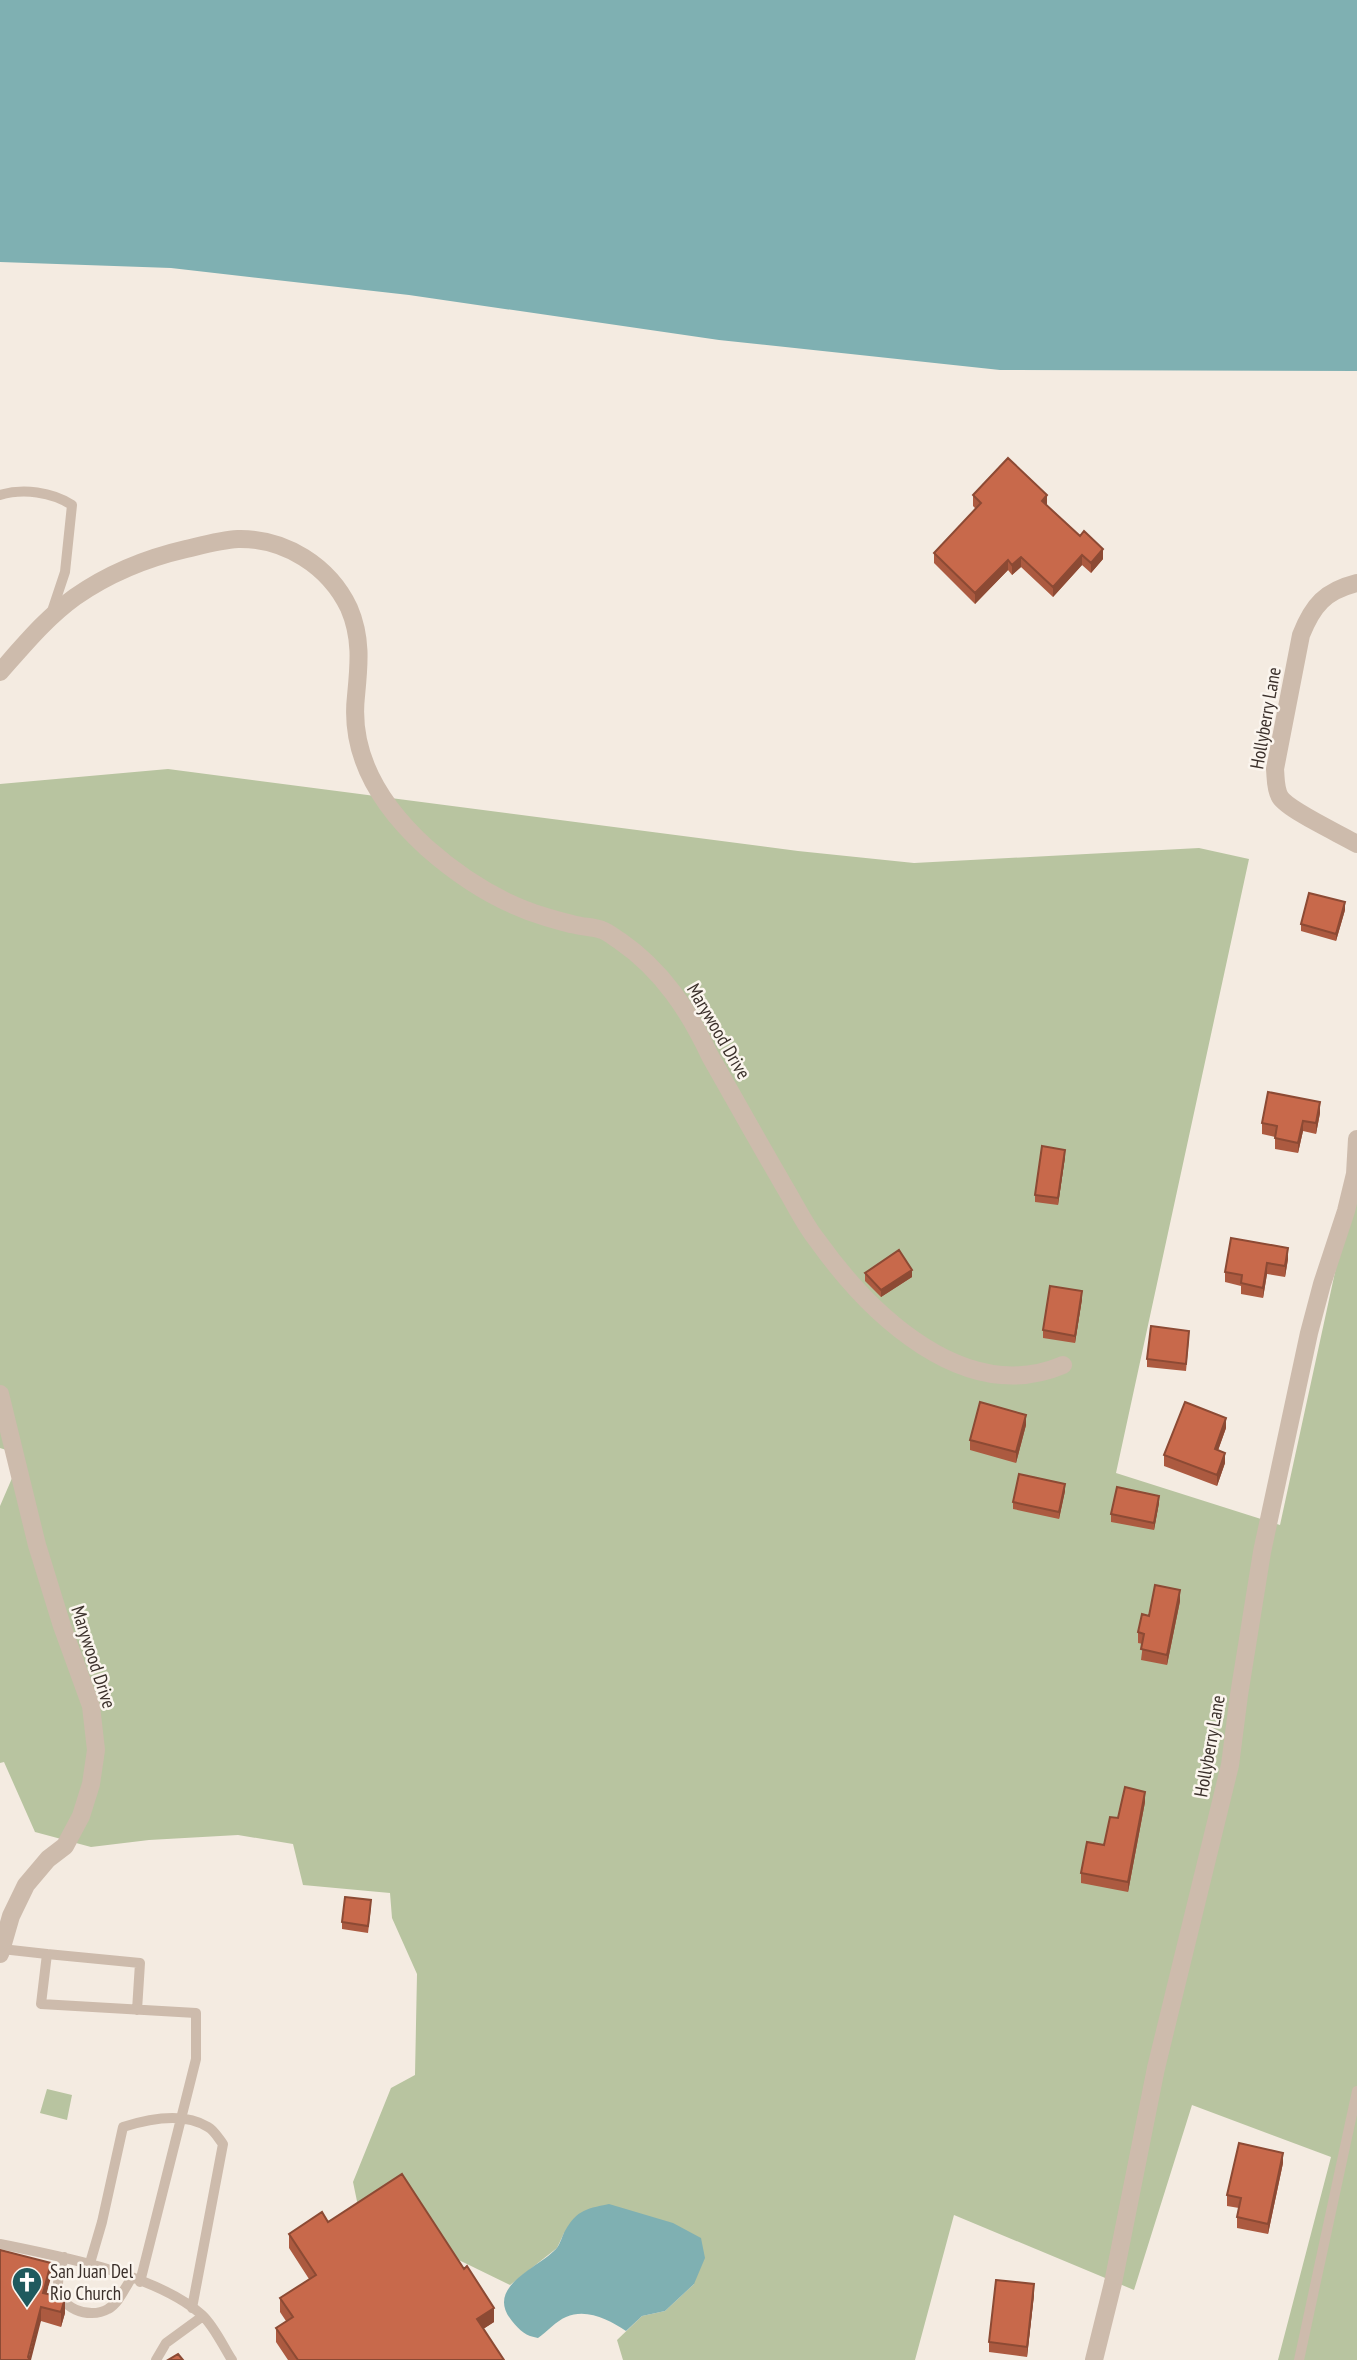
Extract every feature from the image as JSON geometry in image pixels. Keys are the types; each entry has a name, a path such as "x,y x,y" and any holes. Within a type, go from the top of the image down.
{"street":[{"name":"Marywood Drive","path":"0,672 50,616 86,590 136,564 169,553 222,541 256,540 288,549 317,566 340,592 354,622 360,655 355,696 356,730 364,763 388,807 426,847 480,888 542,916 603,930 631,949 656,972 678,997 696,1026 710,1056 816,1240 871,1306 900,1330 938,1356 970,1369 1020,1374 1052,1370 1063,1365"},
{"name":"Hollyberry Lane","path":"1357,583 1329,593 1309,616 1301,635 1275,769 1276,788 1289,807 1357,844"},
{"name":"Hollyberry Lane","path":"1094,2360 1156,2068 1230,1765 1238,1695 1262,1552 1309,1333 1355,1174 1357,1139"},
{"name":"Marywood Drive","path":"0,1394 37,1545 91,1706 96,1750 91,1784 78,1824 65,1846 48,1859 26,1885 11,1916 1,1951"}],"lane":[{"path":"0,495 25,492 59,496 72,505 65,572 50,616"},
{"path":"1,1951 140,1963 137,2010"},
{"path":"47,1954 41,2004 197,2013 196,2059 135,2280 116,2303 99,2313 72,2309 61,2297 58,2284 64,2257"},
{"path":"1299,2360 1357,2091"},
{"path":"90,2263 123,2127 145,2120 180,2119 208,2127 223,2144 192,2308"},
{"path":"0,2244 90,2263 166,2292 203,2316 228,2359"},
{"path":"156,2360 166,2343 203,2316"}],"green space":[{"path":"168,769 798,851 914,863 1199,848 1249,859 1116,1473 1280,1525 1357,1171 1357,2360 1278,2360 1331,2157 1192,2105 1134,2290 954,2215 915,2360 623,2360 617,2340 642,2316 665,2311 694,2284 564,2233 557,2248 510,2285 430,2246 364,2235 353,2182 391,2088 415,2075 417,1974 392,1918 390,1893 303,1885 293,1844 238,1835 149,1840 91,1847 35,1832 4,1762 0,1763 0,1506 22,1455 0,1448 0,784"},
{"path":"47,2089 72,2095 67,2120 40,2113"}],"water":[{"path":"0,0 1357,0 1357,371 1000,370 719,340 409,295 171,268 0,262"},
{"path":"609,2204 673,2223 701,2238 705,2258 694,2284 665,2311 642,2316 626,2331 605,2319 582,2314 562,2319 538,2338 530,2336 518,2328 505,2309 504,2298 509,2289 516,2280 556,2249 576,2216"}],"building":[{"path":"1008,458 1047,495 1042,501 1080,536 1084,531 1103,549 1091,563 1082,555 1053,587 1021,557 1012,565 1008,560 975,593 934,553 981,503 973,495"},
{"path":"1309,893 1345,902 1336,934 1301,924"},
{"path":"1268,1092 1320,1102 1316,1123 1303,1121 1298,1143 1275,1138 1277,1126 1262,1123"},
{"path":"1042,1146 1065,1150 1058,1198 1035,1195"},
{"path":"1231,1238 1288,1248 1285,1266 1267,1263 1263,1288 1241,1283 1242,1275 1225,1272"},
{"path":"899,1250 912,1270 881,1290 865,1273"},
{"path":"1050,1286 1082,1291 1075,1336 1043,1330"},
{"path":"1151,1326 1189,1331 1186,1364 1147,1359"},
{"path":"980,1402 1026,1415 1016,1452 970,1440"},
{"path":"1185,1402 1226,1418 1215,1449 1225,1453 1217,1475 1164,1455"},
{"path":"1019,1474 1065,1484 1059,1512 1013,1502"},
{"path":"1117,1487 1159,1496 1154,1523 1111,1514"},
{"path":"1155,1585 1180,1590 1167,1655 1141,1649 1144,1634 1138,1632 1142,1614 1149,1616"},
{"path":"1125,1787 1145,1792 1128,1882 1081,1873 1087,1842 1104,1845 1110,1817 1118,1818"},
{"path":"345,1897 371,1900 368,1926 342,1922"},
{"path":"1239,2143 1283,2153 1268,2224 1237,2217 1241,2198 1227,2195"},
{"path":"402,2174 464,2269 467,2266 494,2308 477,2319 504,2360 298,2360 276,2328 293,2317 280,2298 316,2275 289,2234 322,2212 328,2222"},
{"name":"San Juan Del Rio Church","path":"0,2250 51,2263 43,2293 65,2298 61,2312 41,2307 28,2357 30,2360 0,2360"},
{"path":"996,2280 1034,2284 1027,2347 989,2342"},
{"path":"178,2354 183,2360 168,2360"}],"place":[{"name":"San Juan Del Rio Church","path":"27,2309"}]}
